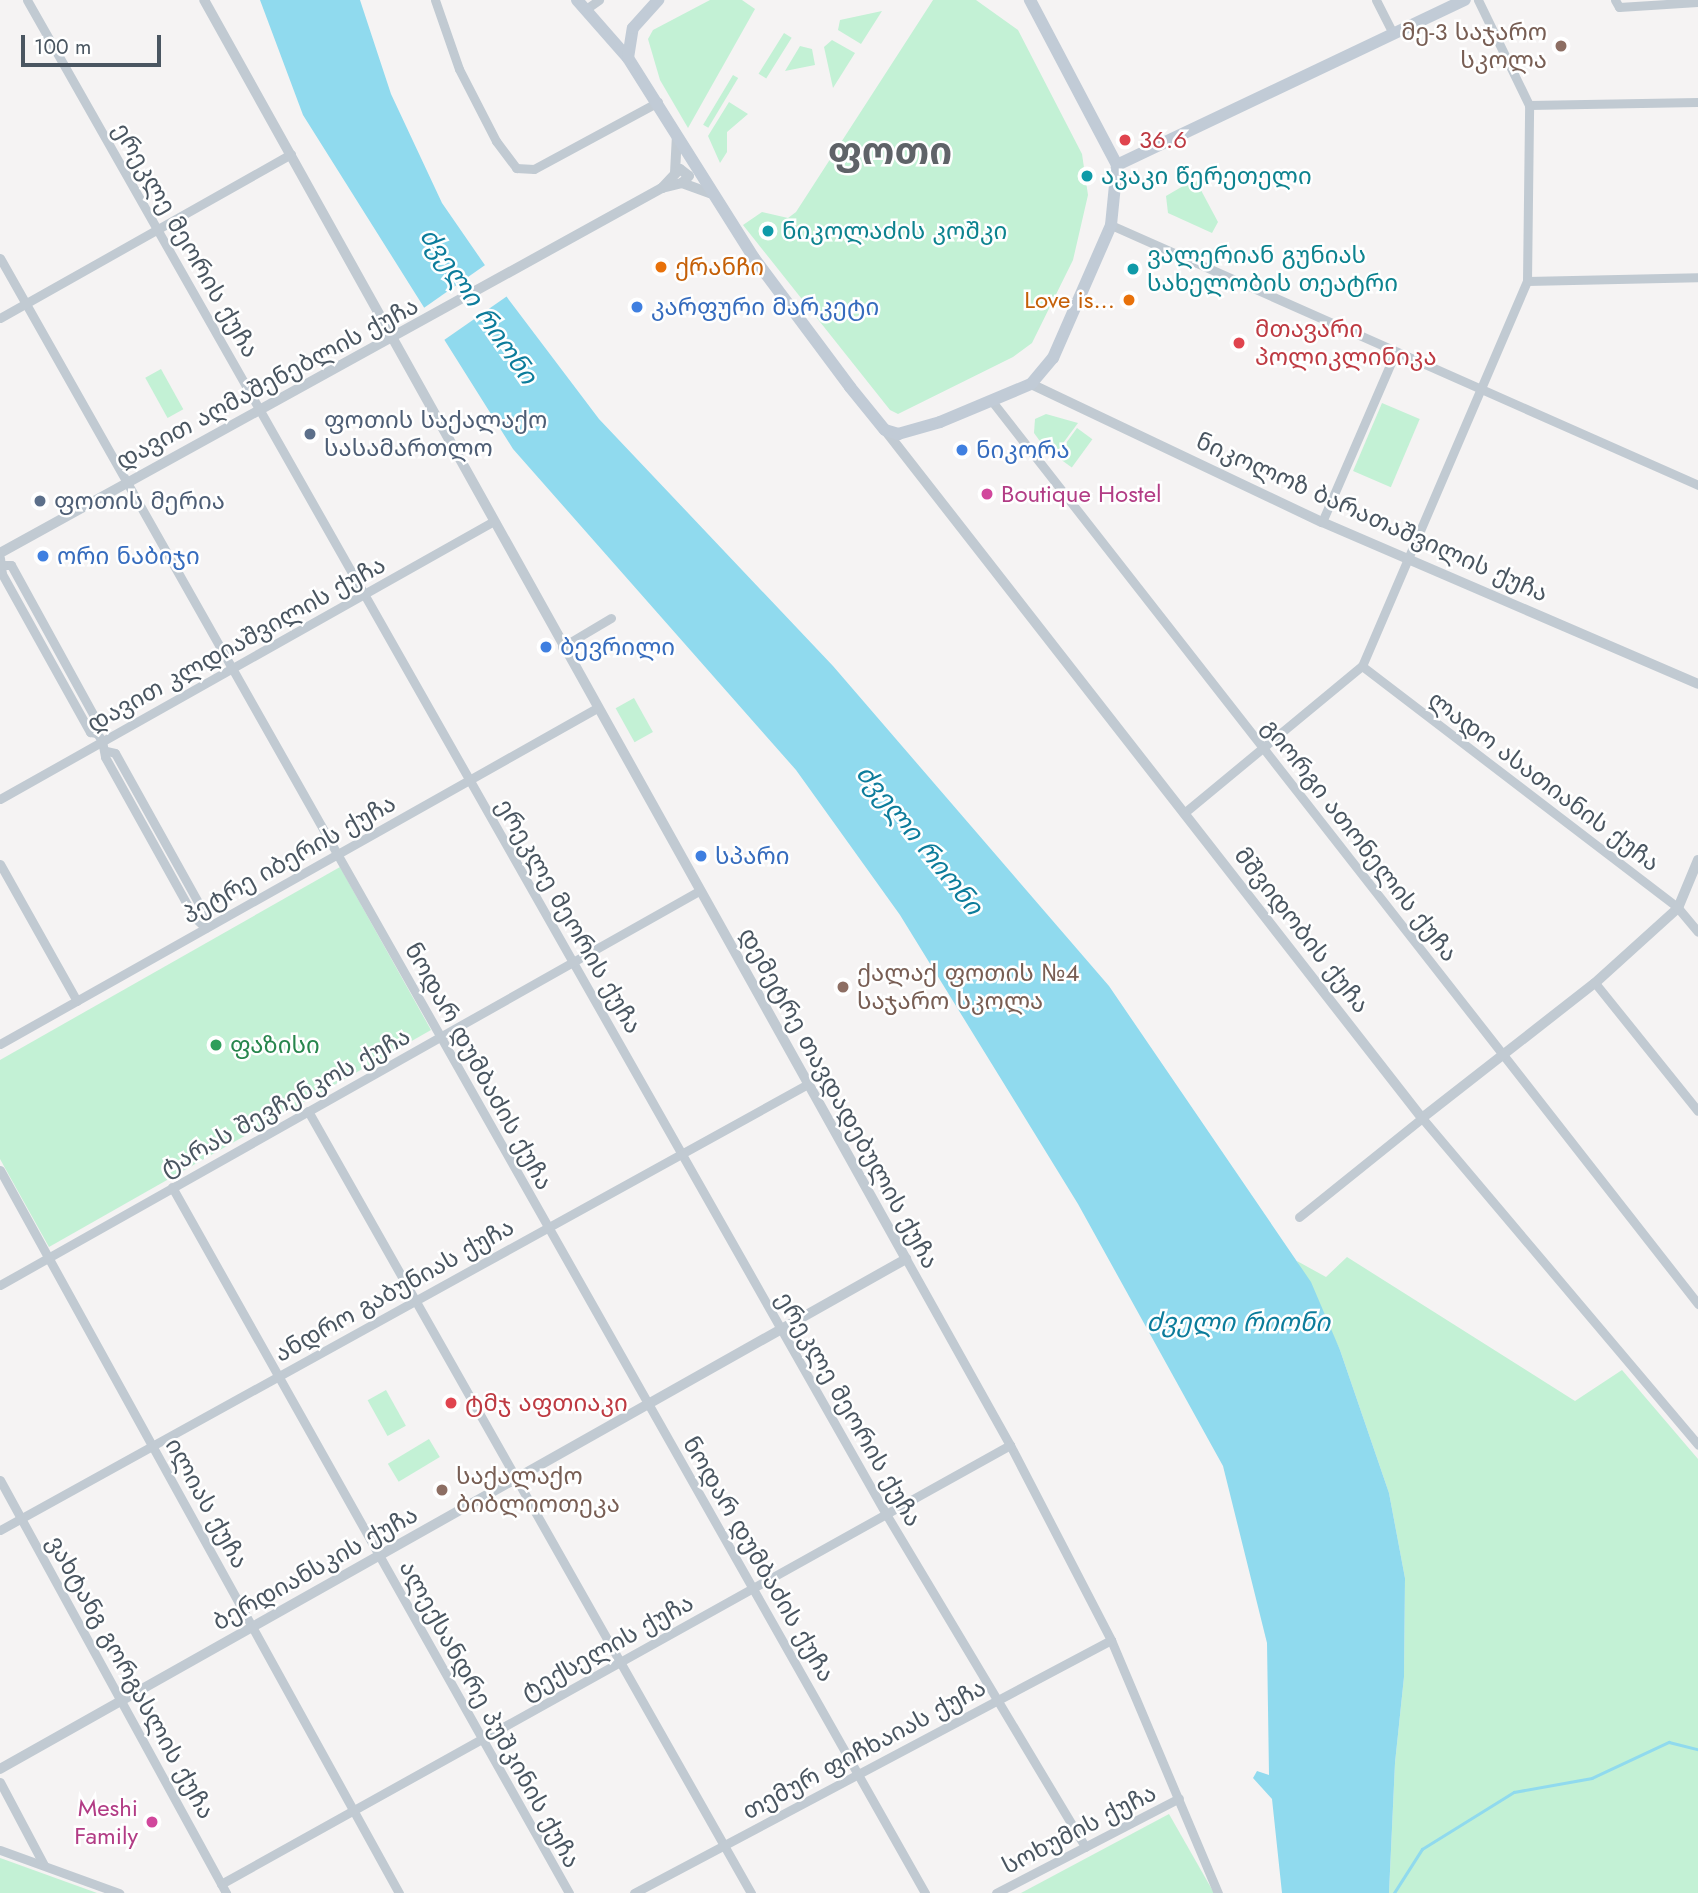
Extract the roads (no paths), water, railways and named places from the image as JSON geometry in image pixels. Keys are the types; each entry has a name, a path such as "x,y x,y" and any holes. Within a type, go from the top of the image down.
{"main road":[{"path":"628,58 637,21 658,0"},
{"path":"1117,164 1465,0"},
{"path":"582,5 628,58 658,102 710,193 885,430 898,434 920,430 1031,384 1053,358 1111,225 1117,164 1035,1"}],"street":[{"name":"ერეკლე მეორის ქუჩა","path":"27,0 886,1514 1085,1847"},
{"name":"დემეტრე თავდადებულის ქუჩა","path":"204,0 492,522 1010,1445 1111,1640 1218,1893"},
{"path":"435,0 459,68 496,141 516,167 534,169 658,102"},
{"path":"582,5 599,0"},
{"path":"1376,0 1393,33"},
{"path":"1184,813 1362,666 1406,557 1527,281 1529,104 1478,0"},
{"path":"1615,0 1619,7 1698,2"},
{"path":"1529,104 1698,102"},
{"path":"677,139 675,173 683,169 688,173 682,183 710,193"},
{"path":"0,318 291,154"},
{"name":"დავით აღმაშენებლის ქუჩა","path":"663,188 675,173"},
{"name":"დავით აღმაშენებლის ქუჩა","path":"1,559 127,482 259,408 415,328 663,188 682,183"},
{"path":"1111,225 1395,354 1698,485"},
{"name":"ნოდარ დუმბაძის ქუჩა","path":"0,258 925,1893"},
{"path":"1527,281 1698,277"},
{"path":"1322,522 1395,354"},
{"name":"ნიკოლოზ ბარათაშვილის ქუჩა","path":"1031,384 1322,522 1698,684"},
{"name":"გიორგი ათონელის ქუჩა","path":"991,400 1698,1304"},
{"name":"მშვიდობის ქუჩა","path":"885,430 947,503 1422,1118 1698,1444"},
{"path":"899,449 920,430"},
{"name":"დავით კლდიაშვილის ქუჩა","path":"0,799 100,737 233,668 492,522"},
{"path":"1,559 1,571 90,732 100,737 107,751 105,757 187,906 194,917 203,923"},
{"path":"562,647 611,618"},
{"name":"ლადო ასათიანის ქუჩა","path":"1362,666 1678,908 1698,932"},
{"name":"პეტრე იბერის ქუჩა","path":"0,1044 77,1001 203,923 338,854 597,708"},
{"path":"1299,1217 1595,983 1678,908 1698,860"},
{"path":"0,864 77,1001"},
{"name":"ტარას შევჩენკოს ქუჩა","path":"0,1284 699,891"},
{"path":"1595,983 1698,1111"},
{"name":"ანდრო გაბუნიას ქუჩა","path":"0,1530 808,1084"},
{"path":"308,1111 751,1893"},
{"name":"ილიას ქუჩა","path":"0,1170 399,1893"},
{"name":"ალექსანდრე პუშკინის ქუჩა","path":"172,1187 569,1893"},
{"name":"ბერდიანსკის ქუჩა","path":"0,1769 906,1259"},
{"name":"ტექსელის ქუჩა","path":"221,1884 1010,1445"},
{"name":"ვახტანგ გორგასლის ქუჩა","path":"0,1480 124,1699 226,1893"},
{"name":"თემურ ფიჩხაიას ქუჩა","path":"634,1893 1111,1640"},
{"path":"0,1782 44,1865"},
{"name":"სოხუმის ქუჩა","path":"996,1893 1179,1798"},
{"path":"0,1850 119,1893"}],"water":[{"name":"ძველი რიონი","path":"260,0 360,0 391,94 442,203 509,300 599,419 833,666 1109,986 1311,1282 1340,1350 1389,1493 1405,1578 1404,1677 1395,1763 1389,1893 1282,1893 1272,1799 1253,1778 1257,1771 1269,1775 1267,1643 1223,1466 1078,1204 900,915 796,770 513,449 303,115"}],"waterway":[{"path":"1394,1893 1422,1849 1514,1792 1592,1778 1669,1742 1698,1749"}],"place":[{"name":"მე-3 საჯარო სკოლა","path":"1561,46"},
{"name":"36.6","path":"1125,140"},
{"name":"აკაკი წერეთელი","path":"1087,176"},
{"name":"ნიკოლაძის კოშკი","path":"768,231"},
{"name":"ქრანჩი","path":"661,267"},
{"name":"ვალერიან გუნიას სახელობის თეატრი","path":"1133,269"},
{"name":"Love is...","path":"1129,300"},
{"name":"კარფური მარკეტი","path":"637,307"},
{"name":"მთავარი პოლიკლინიკა","path":"1239,343"},
{"name":"ფოთის საქალაქო სასამართლო","path":"310,434"},
{"name":"ნიკორა","path":"962,450"},
{"name":"Boutique Hostel","path":"987,494"},
{"name":"ფოთის მერია","path":"40,501"},
{"name":"ორი ნაბიჯი","path":"43,556"},
{"name":"ბევრილი","path":"546,647"},
{"name":"სპარი","path":"701,856"},
{"name":"ქალაქ ფოთის №4 საჯარო სკოლა","path":"843,987"},
{"name":"ფაზისი","path":"216,1045"},
{"name":"ტმჯ აფთიაკი","path":"451,1403"},
{"name":"საქალაქო ბიბლიოთეკა","path":"442,1490"},
{"name":"Meshi Family","path":"152,1822"}],"district":[{"name":"ფოთი","path":"890,151"}]}
